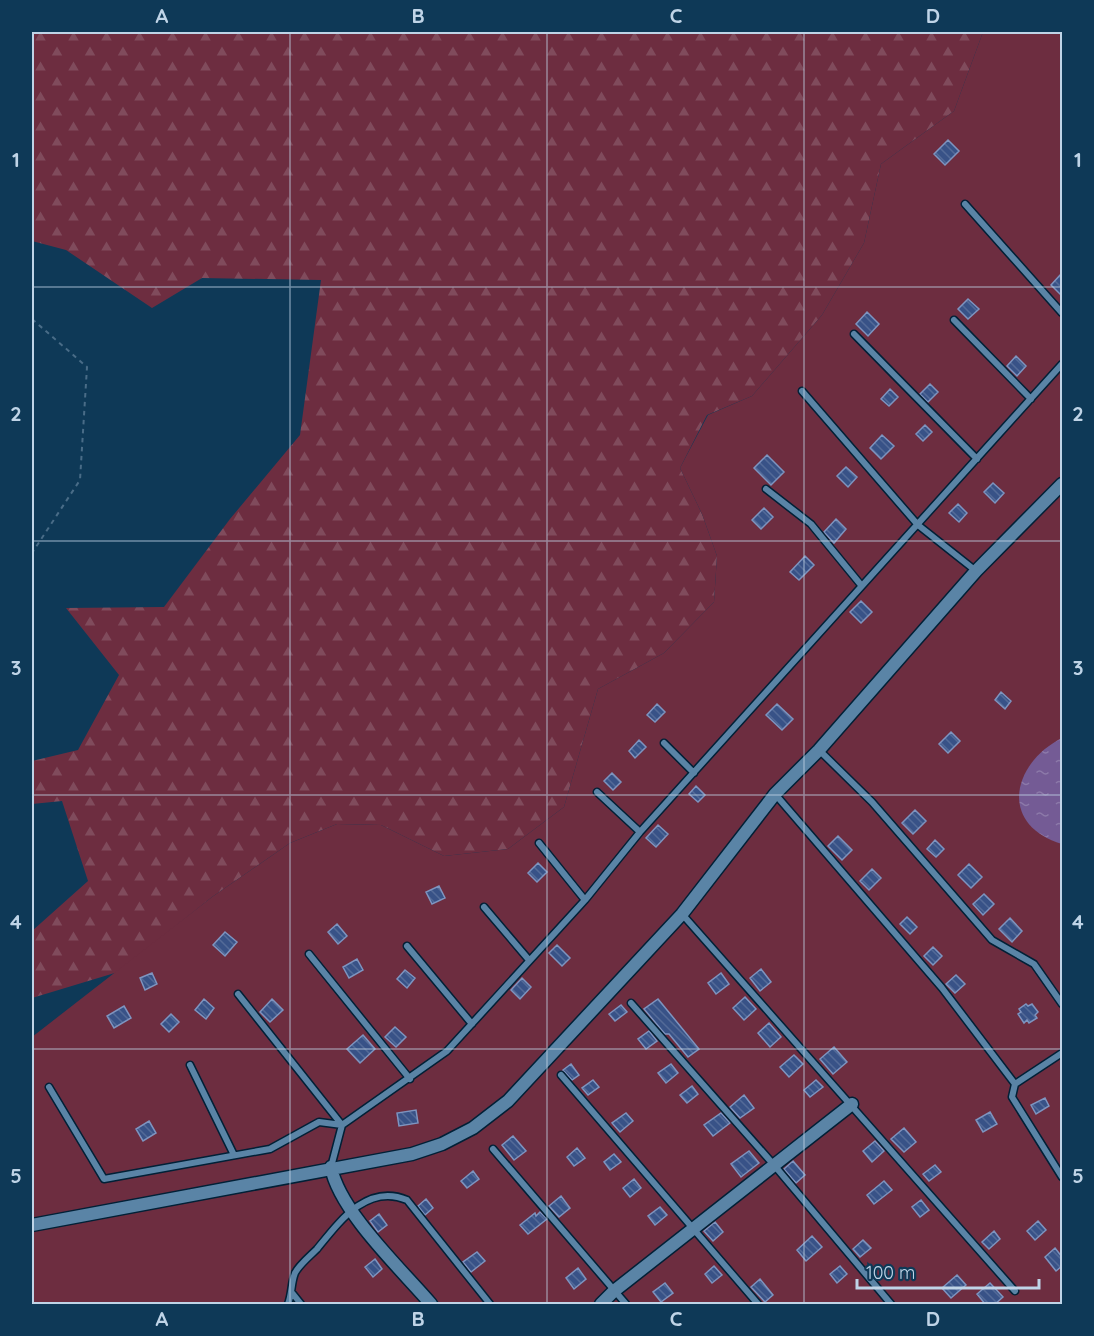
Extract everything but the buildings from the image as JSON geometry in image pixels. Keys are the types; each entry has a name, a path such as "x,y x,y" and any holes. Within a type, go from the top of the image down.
{"street":[{"path":"32,1225 331,1167 412,1154 442,1144 473,1128 508,1101 682,914 775,794 819,750 976,571 1062,484"},
{"path":"601,1305 614,1291 852,1104"},
{"path":"331,1167 333,1181 350,1210 431,1305"}],"lane":[{"path":"965,204 1062,313"},
{"path":"954,320 1031,399"},
{"path":"854,334 977,459"},
{"path":"331,1167 342,1125 447,1051 585,900 640,832 861,585 1062,364"},
{"path":"802,391 918,525 976,571"},
{"path":"766,489 811,524 861,585"},
{"path":"664,743 694,773"},
{"path":"819,750 872,802 992,940 1034,964 1062,1004"},
{"path":"597,792 640,832"},
{"path":"775,794 942,988 1015,1084"},
{"path":"539,843 585,900"},
{"path":"484,907 530,960"},
{"path":"682,914 1015,1291"},
{"path":"407,946 472,1024"},
{"path":"309,954 410,1079"},
{"path":"238,994 342,1125"},
{"path":"631,1003 774,1165 891,1305"},
{"path":"1062,1053 1015,1084 1012,1097 1062,1177"},
{"path":"190,1065 234,1155"},
{"path":"561,1075 758,1305"},
{"path":"49,1087 105,1179 270,1149 319,1122 342,1125"},
{"path":"493,1149 626,1305"},
{"path":"288,1305 293,1294 295,1273 350,1210 373,1198 395,1195 407,1200 490,1305"},
{"path":"293,1294 302,1305"}],"path":[{"path":"32,319 87,367 80,480 32,553"}],"green space":[{"path":"32,32 983,32 954,111 881,164 864,243 822,315 752,396 707,415 680,468 702,514 717,556 714,602 664,653 598,689 564,807 508,849 444,856 381,825 337,824 290,843 212,897 118,972 32,998 32,931 88,881 62,801 32,804 32,761 78,750 119,675 66,608 164,607 230,519 300,435 321,280 202,278 152,308 66,250 32,241"},
{"path":"983,32 1062,32 1062,1304 32,1304 32,1037 212,897 290,843 337,824 381,825 444,856 508,849 564,807 598,689 664,653 714,602 717,556 702,514 680,468 708,415 752,396 822,315 864,243 881,164 954,111"}],"water":[{"path":"1062,738 1062,844 1042,835 1028,823 1021,809 1019,793 1023,778 1032,762 1045,749"}]}
